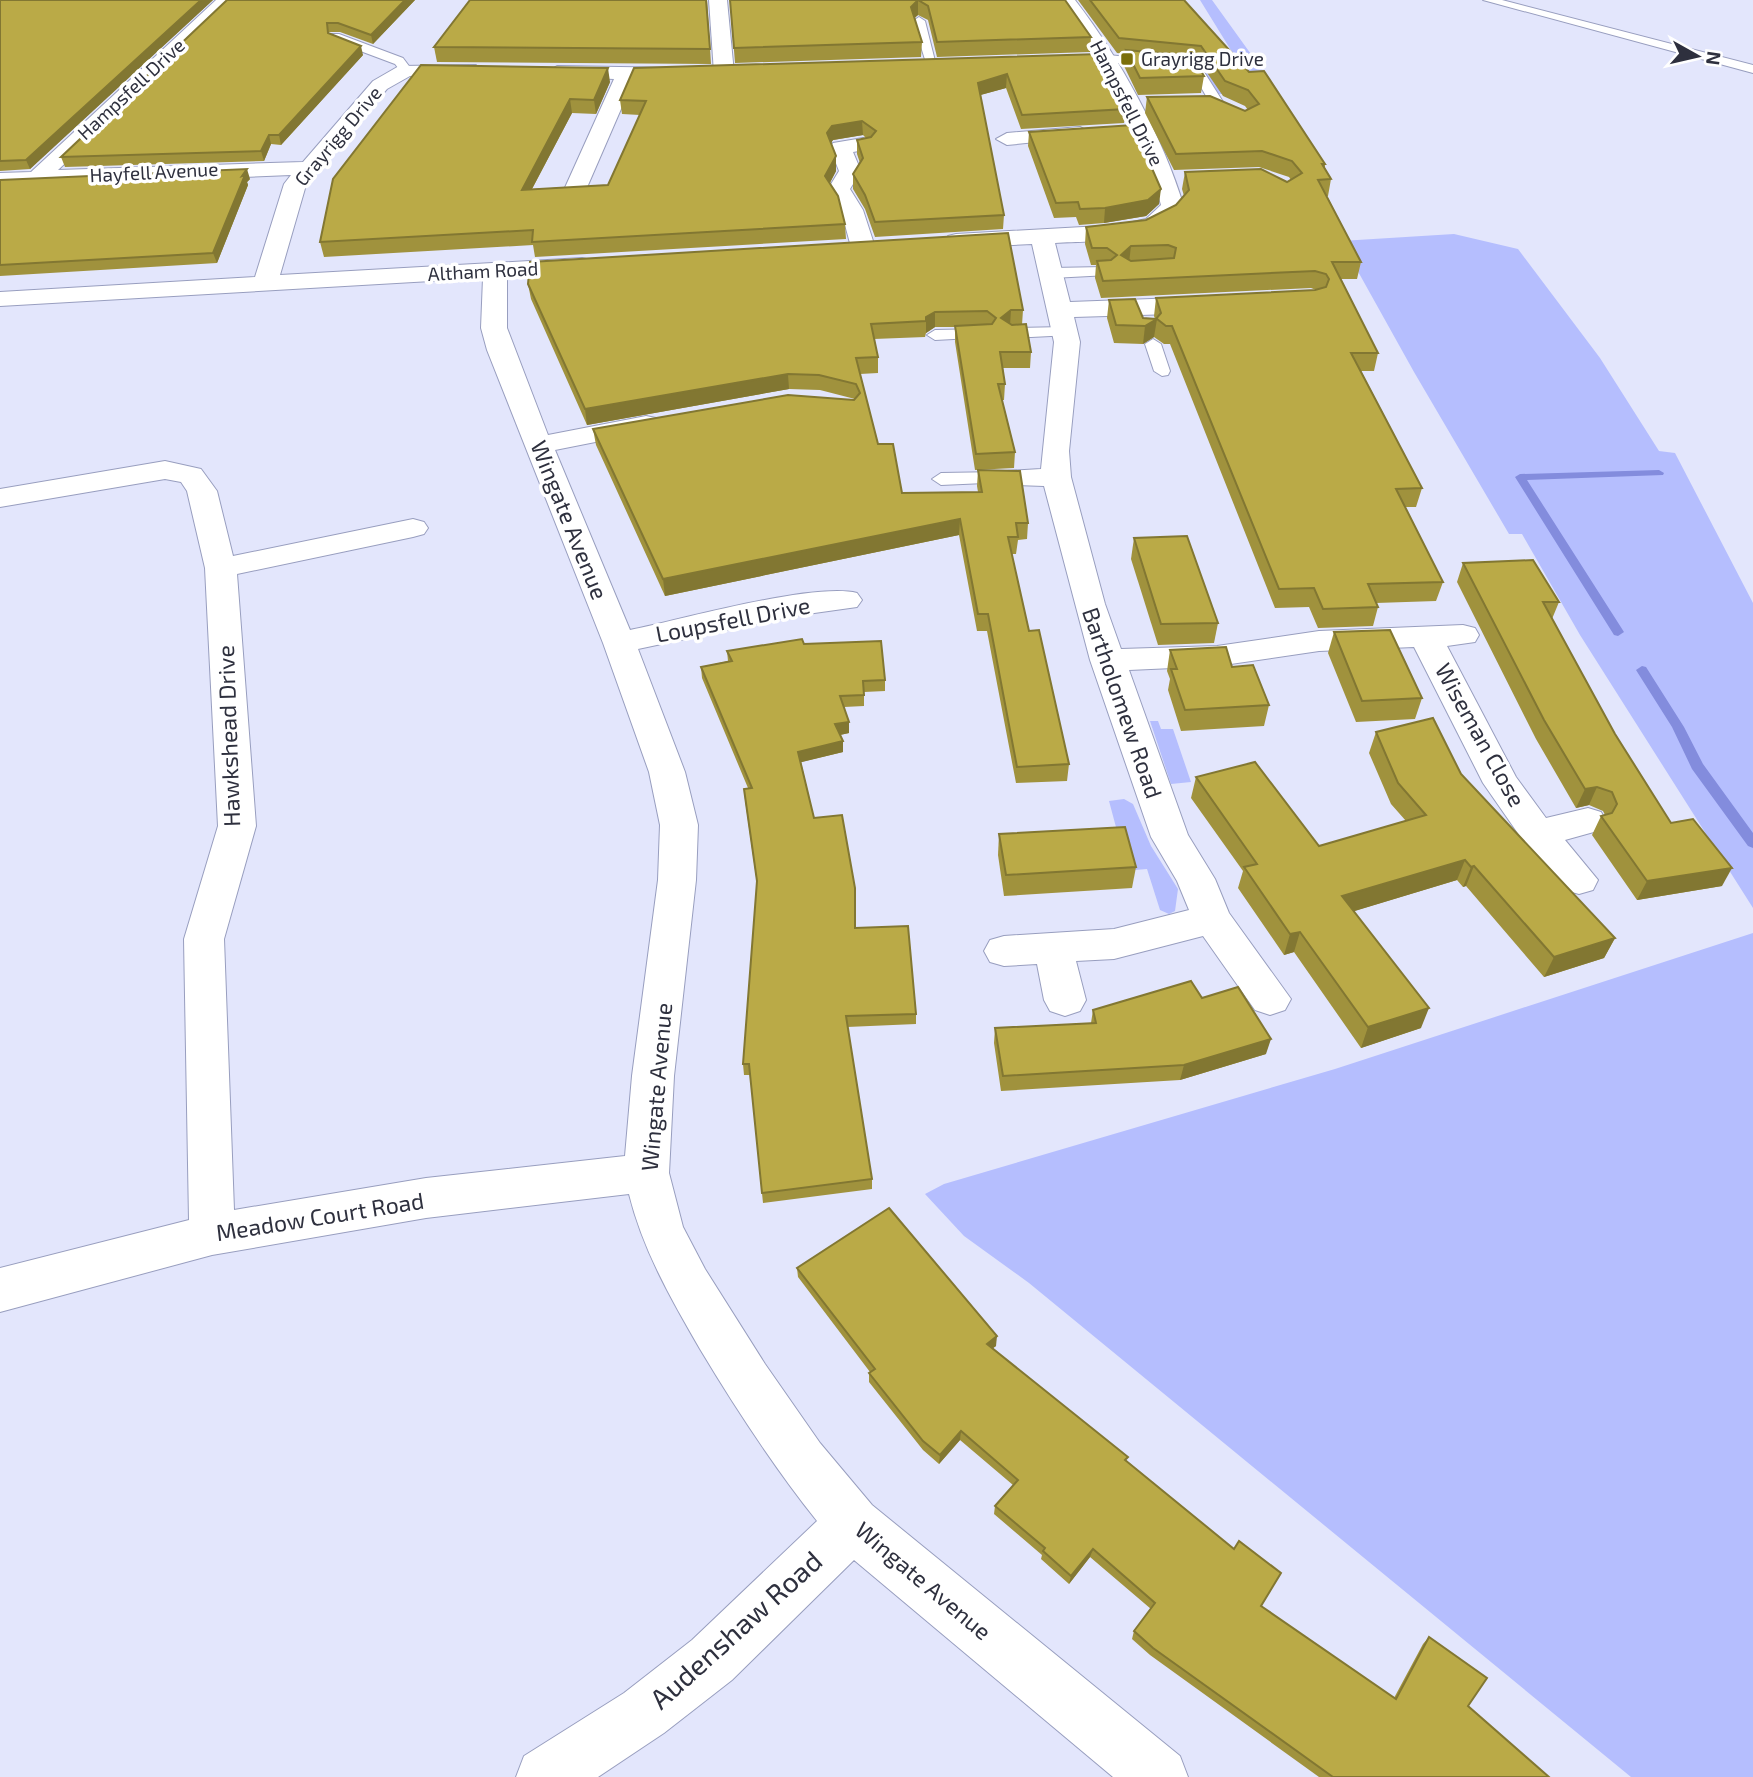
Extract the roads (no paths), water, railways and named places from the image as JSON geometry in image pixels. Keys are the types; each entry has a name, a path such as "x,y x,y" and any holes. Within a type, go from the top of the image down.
{"street":[{"name":"Hampsfell Drive","path":"36,178 227,0"},
{"path":"718,0 724,73"},
{"name":"Hampsfell Drive","path":"1042,236 1132,229 1154,224 1173,207 1174,179 1142,130 1101,46 1066,0"},
{"path":"1082,60 1108,60"},
{"path":"907,67 940,66"},
{"name":"Grayrigg Drive","path":"265,284 295,184 380,85 406,70 483,69"},
{"path":"536,71 626,74 750,72"},
{"path":"575,192 626,74"},
{"path":"1195,103 1218,104 1240,112"},
{"path":"1130,104 1154,104"},
{"path":"1007,139 1035,143 1107,131 1142,130"},
{"path":"815,147 852,146 850,171 839,189 852,210 863,247"},
{"name":"Hayfell Avenue","path":"0,180 242,168 307,168"},
{"path":"931,243 1042,236"},
{"name":"Bartholomew Road","path":"1042,236 1063,321 1066,367 1055,451 1056,477 1074,553 1154,800 1170,837 1196,878 1212,919 1270,999"},
{"path":"836,249 890,245"},
{"name":"Altham Road","path":"0,299 607,263"},
{"name":"Wingate Avenue","path":"495,270 494,328 538,445 619,643 667,772 679,825 677,880 653,1076 646,1173 661,1230 688,1284 747,1381 802,1461 853,1524 1159,1777"},
{"path":"1063,321 1228,304"},
{"path":"538,445 670,420"},
{"name":"Hawkshead Drive","path":"0,498 165,470 191,475 202,491 221,568 237,826 204,939 212,1234"},
{"path":"1000,478 1056,477"},
{"path":"221,568 413,528"},
{"name":"Loupsfell Drive","path":"619,643 793,606 846,600"},
{"name":"Wiseman Close","path":"1107,660 1217,656 1319,641 1463,635"},
{"name":"Wiseman Close","path":"1425,636 1501,783 1537,833 1579,880"},
{"name":"Wiseman Close","path":"1537,833 1588,821"},
{"path":"1004,951 1142,940 1212,919"},
{"path":"1053,948 1065,1000"},
{"name":"Meadow Court Road","path":"0,1290 212,1234 426,1198 646,1173"},
{"name":"Audenshaw Road","path":"545,1777 644,1713 712,1660 853,1524"}],"lane":[{"path":"1489,0 1753,69"},
{"path":"919,22 940,66"},
{"path":"335,37 399,61 406,70"},
{"path":"1108,60 1195,67 1218,104"},
{"path":"1052,273 1104,272"},
{"path":"1011,333 1063,321"},
{"path":"935,335 985,334"},
{"path":"1153,344 1162,371"},
{"path":"941,479 1000,478"}],"waterway":[{"path":"1618,632 1520,477 1659,473"},
{"path":"1642,670 1678,727 1697,766 1753,843"}],"place":[{"name":"Grayrigg Drive","path":"1127,59"}]}
